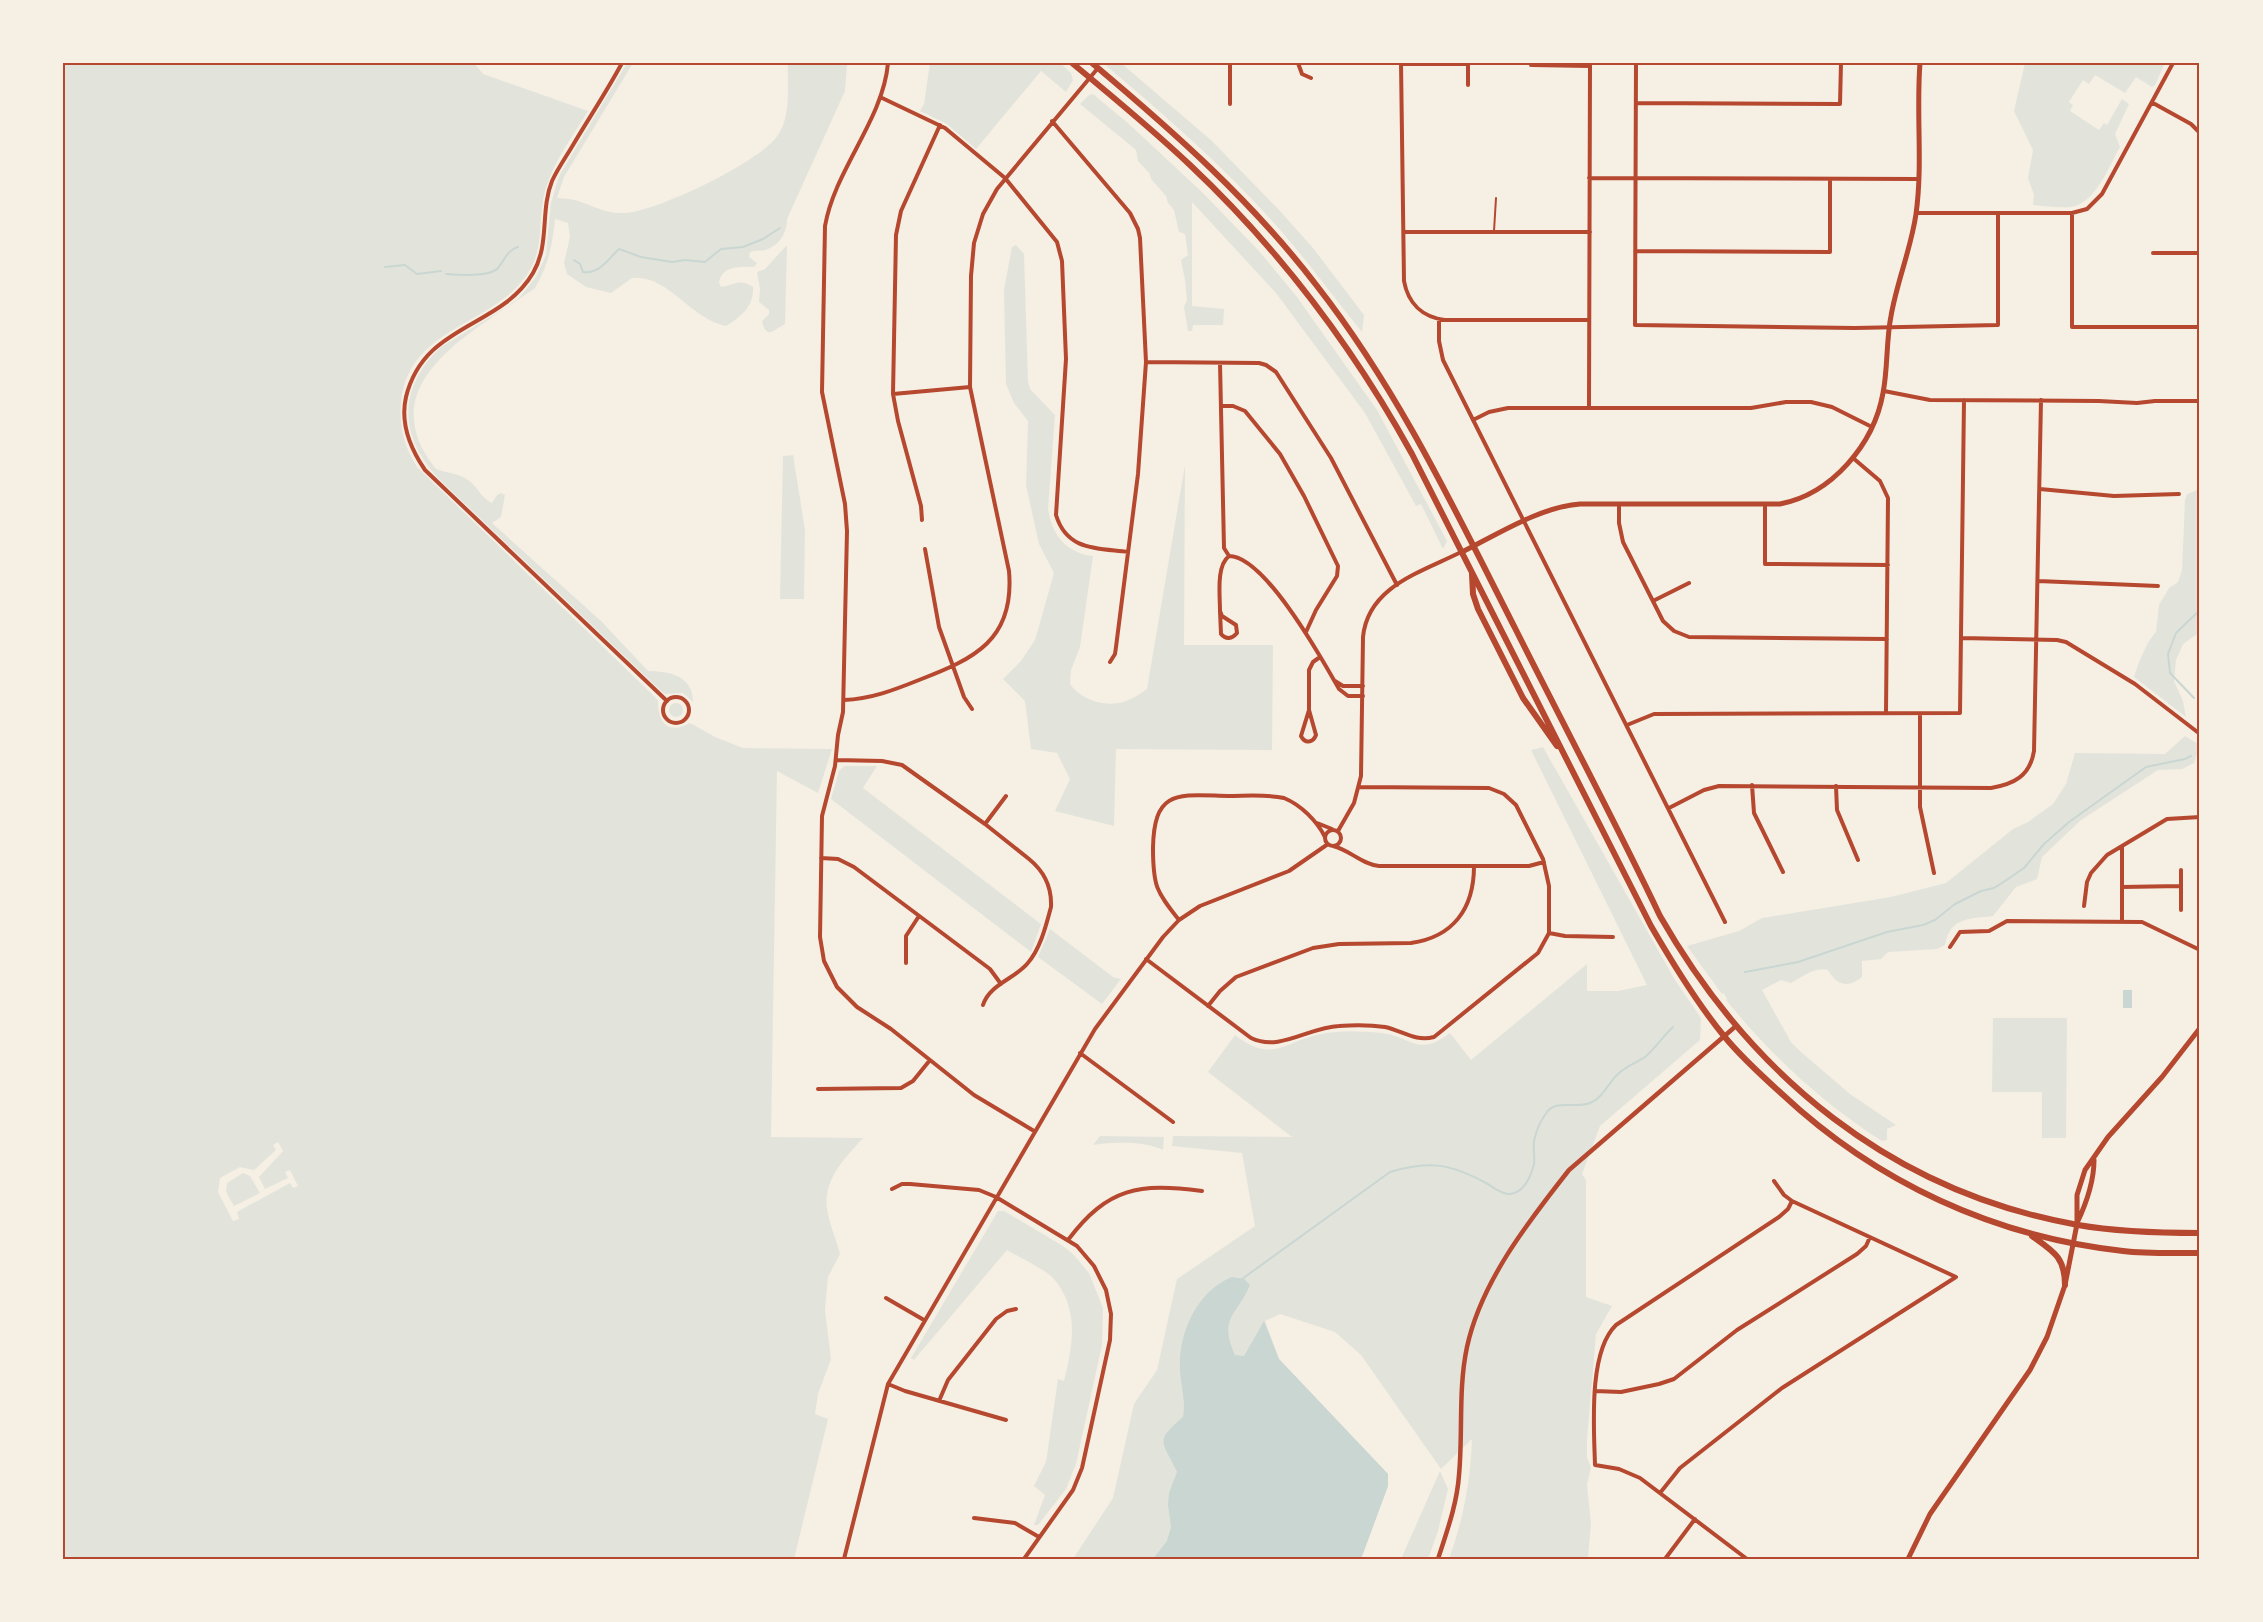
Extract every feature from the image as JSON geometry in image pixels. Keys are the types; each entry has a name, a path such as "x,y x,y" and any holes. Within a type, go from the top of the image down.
{"main road":[{"path":"1072,63 1160,137 1213,187 1300,285 1342,342 1386,408 1462,552 1651,926 1679,972 1724,1036 1795,1107 1841,1144 1919,1192 1951,1207 2026,1233 2073,1243 2122,1251 2200,1253"},
{"path":"1462,552 1559,507 1580,504 1780,504 1805,497 1830,481 1852,458 1872,428 1884,392 1889,327 1916,213 1920,63"},
{"path":"1095,65 1216,171 1257,214 1310,276 1347,326 1393,396 1426,454 1660,916 1699,980 1761,1055 1801,1092 1882,1153 1936,1180 2026,1213 2077,1224 2147,1233 2200,1233"},
{"path":"1300,285 1310,276"},
{"path":"1471,571 1475,602 1512,676 1527,705 1568,761"},
{"path":"2077,1224 2076,1208 2085,1170 2108,1137 2162,1077 2200,1028"},
{"path":"1908,1559 1930,1514 2037,1358 2049,1332 2065,1285 2077,1224 2093,1172 2094,1158"},
{"path":"2026,1233 2057,1256 2065,1272 2065,1285"}],"street":[{"path":"622,63 553,180 546,204 544,243 538,265 532,276 512,298 441,342 428,354 411,380 404,415 410,443 425,470 667,701"},
{"path":"888,63 880,97 831,204 825,234 822,392 846,519 844,700 836,760 822,816 820,937 824,961 830,977 848,1000 891,1029 974,1095 1034,1131"},
{"path":"1230,63 1230,104"},
{"path":"1298,63 1302,74 1311,78"},
{"path":"1468,86 1468,64 1401,63 1406,290 1418,309 1439,319 1589,320"},
{"path":"1636,63 1635,325 1889,327 1998,325 1998,213"},
{"path":"1636,103 1840,104 1841,63"},
{"path":"1916,213 2072,213 2087,209 2098,198 2153,103 2173,63"},
{"path":"1531,65 1590,64 1589,408"},
{"path":"844,700 870,698 953,667 976,654 993,636 1004,615 1010,593 1009,571 970,387 974,243 983,214 1005,178 1089,77 1095,65"},
{"path":"880,97 940,125 1005,178 1052,234 1062,261 1066,359 1055,507 1058,523 1068,536 1082,545 1128,552"},
{"path":"2153,103 2191,124 2200,133"},
{"path":"1052,121 1130,213 1138,229 1146,362 1138,474 1115,654 1110,662"},
{"path":"922,520 921,506 893,394 897,223 940,125"},
{"path":"1589,178 1918,180"},
{"path":"1635,251 1830,252 1830,179"},
{"path":"2072,213 2072,327 2200,327"},
{"path":"1404,232 1590,232"},
{"path":"2152,253 2200,253"},
{"path":"1439,319 1439,341 1443,360 1725,922"},
{"path":"1146,362 1266,365 1276,372 1331,458 1397,585"},
{"path":"1220,363 1223,544 1229,556"},
{"path":"893,394 970,387"},
{"path":"1884,392 1930,400 2138,403 2200,401"},
{"path":"1627,725 1654,714 1960,713 1964,400"},
{"path":"1669,808 1711,787 1752,785 1991,788 2013,783 2020,778 2033,759 2042,400"},
{"path":"1473,420 1489,412 1508,408 1751,408 1785,402 1811,402 1832,407 1872,428"},
{"path":"1221,406 1233,406 1245,411 1280,454 1304,496 1338,566 1337,576 1316,610 1306,632"},
{"path":"1852,458 1880,481 1887,492 1886,713"},
{"path":"2040,489 2114,496 2180,494"},
{"path":"1619,504 1619,523 1623,542 1653,601 1674,632 1689,637 1887,639"},
{"path":"1765,505 1765,564 1888,565"},
{"path":"925,549 939,627 964,697 972,709"},
{"path":"1338,831 1349,815 1359,788 1362,764 1363,636 1367,618 1376,601 1397,585 1462,552"},
{"path":"1220,611 1222,616 1236,625 1237,633 1231,638 1223,637 1221,634 1220,611 1221,567 1229,556"},
{"path":"1229,556 1255,569 1294,615 1342,693 1348,696 1363,696"},
{"path":"2038,581 2158,586"},
{"path":"1653,601 1689,583"},
{"path":"1961,638 2057,640 2074,645 2135,684 2200,734"},
{"path":"1309,710 1316,735 1315,739 1309,742 1305,741 1301,735 1309,710 1310,666 1320,657"},
{"path":"1334,681 1343,686 1363,686"},
{"path":"674,697 686,701 689,709 684,720 673,723 667,719 663,712 667,701 674,697"},
{"path":"1920,714 1920,807 1934,873"},
{"path":"836,760 882,761 902,765 985,824 1036,865 1047,880 1051,899 1049,916 1033,956 1022,970 987,995 982,1005"},
{"path":"1752,785 1754,813 1783,872"},
{"path":"1836,786 1838,810 1858,860"},
{"path":"1146,959 1251,1038 1265,1043 1280,1042 1316,1029 1339,1026 1379,1026 1411,1037 1426,1039 1441,1033 1538,953 1548,933 1549,886 1544,862 1516,805 1504,794 1489,788 1359,788"},
{"path":"985,824 1006,796"},
{"path":"1179,920 1156,888 1153,872 1154,826 1159,812 1170,801 1189,796 1279,797 1294,803 1317,822 1338,831 1348,851"},
{"path":"2084,906 2087,882 2091,873 2107,855 2167,819 2200,817"},
{"path":"1317,822 1328,844 1348,851 1359,860 1373,866 1529,866 1544,862"},
{"path":"1325,837 1327,832 1333,829"},
{"path":"1333,846 1340,842 1341,836"},
{"path":"844,1559 888,1384 1034,1131 1110,1007 1179,920 1200,906 1289,871 1328,844"},
{"path":"2122,847 2122,922"},
{"path":"821,858 838,859 854,867 990,969 1001,984"},
{"path":"1208,1006 1236,977 1313,948 1339,944 1410,944 1441,934 1457,920 1468,902 1473,884 1474,866"},
{"path":"2181,870 2181,910"},
{"path":"2122,888 2181,886"},
{"path":"906,963 906,936 919,916"},
{"path":"1950,947 1960,932 1989,932 2007,921 2142,922 2200,950"},
{"path":"1548,933 1565,936 1612,937"},
{"path":"1438,1559 1458,1490 1462,1387 1467,1349 1478,1311 1495,1276 1547,1197 1569,1170 1736,1026"},
{"path":"1080,1053 1173,1122"},
{"path":"818,1089 901,1088 913,1081 930,1060"},
{"path":"1660,1493 1680,1468 1782,1388 1956,1278 1792,1200 1784,1195 1774,1181"},
{"path":"892,1189 902,1184 950,1187 979,1190 996,1197 1068,1240 1086,1255 1101,1278 1110,1308 1110,1340 1082,1468 1072,1490 1024,1559"},
{"path":"1068,1240 1089,1214 1105,1202 1122,1194 1150,1187 1202,1191"},
{"path":"1747,1559 1660,1493 1629,1473 1595,1465 1595,1391 1603,1344 1616,1325 1779,1217 1788,1209 1792,1200"},
{"path":"1595,1391 1611,1393 1638,1389 1674,1379 1737,1330 1857,1254 1866,1246 1870,1237"},
{"path":"886,1298 924,1320"},
{"path":"939,1401 948,1380 996,1319 1007,1311 1016,1309"},
{"path":"888,1384 1006,1420"},
{"path":"974,1518 1015,1522 1040,1537"},
{"path":"1665,1559 1695,1520"}],"lane":[{"path":"1494,231 1496,198"}],"shaded area":[{"path":"63,63 474,63 483,74 588,111 553,170 545,191 540,238 532,266 518,286 500,301 438,340 421,356 408,376 401,402 401,420 403,436 412,459 417,467 655,697 662,721 666,725 676,728 690,723 715,737 743,748 832,749 818,793 777,771 771,1137 863,1138 837,1169 827,1197 829,1219 840,1254 828,1277 825,1310 831,1359 818,1394 815,1414 828,1419 794,1559 63,1559","holes":["278,1142 283,1151 259,1177 265,1189 288,1178 285,1172 290,1170 298,1186 293,1188 290,1183 237,1212 239,1219 233,1221 218,1192 220,1178 240,1167 254,1170 276,1150 273,1145"]},
{"path":"627,63 633,63 564,177 557,198 575,200 599,209 624,213 658,205 704,185 747,161 775,139 784,122 788,103 788,63 847,63 845,91 787,219 786,229 781,238 770,248 750,252 749,257 757,263 754,267 732,268 723,273 721,277 719,283 721,287 740,283 753,287 749,305 742,314 726,326 713,322 669,290 645,279 632,278 611,293 586,287 567,274 564,263 570,237 568,223 555,219 549,255 535,288 459,341 437,362 421,385 414,410 418,438 436,469 464,478 492,503 497,495 501,493 505,495 501,517 492,523 601,621 648,671 672,674 685,681 692,693 693,702 683,693 665,694 661,691 442,482 428,466 418,449 411,432 409,415 410,398 416,380 426,363 441,347 519,298 536,277 546,255 551,203 559,176"},
{"path":"930,63 1060,63 1071,73 1073,80 1066,92 1041,71 976,149 947,124 920,111 924,104"},
{"path":"1103,63 1121,63 1212,141 1280,211 1313,248 1364,315 1362,332 1292,244 1240,187 1173,123"},
{"path":"2025,63 2165,63 2152,87 2136,77 2125,93 2095,75 2089,84 2083,80 2069,102 2073,105 2070,111 2099,130 2104,123 2107,125 2122,99 2129,104 2115,134 2120,147 2101,183 2088,199 2080,204 2071,207 2033,205 2034,195 2028,178 2033,150 2014,111"},
{"path":"1093,94 1203,193 1259,251 1297,297 1377,410 1447,541 1443,549 1421,504 1416,506 1365,413 1276,293 1192,202 1192,306 1224,309 1223,325 1193,325 1192,331 1188,331 1184,307 1187,300 1181,260 1188,255 1185,234 1179,232 1174,210 1166,196 1151,179 1150,174 1138,161 1136,150 1080,104"},
{"path":"787,245 785,324 768,332 762,321 769,314 769,310 759,302 760,289 757,272 765,269"},
{"path":"1016,245 1024,254 1028,382 1030,389 1055,415 1048,509 1050,518 1057,535 1068,547 1093,556 1080,647 1071,670 1070,684 1088,699 1111,704 1126,701 1147,689 1185,465 1184,645 1273,645 1272,750 1116,749 1114,826 1055,811 1070,779 1057,753 1031,749 1025,701 1003,679 1021,661 1035,640 1054,573 1039,544 1026,485 1028,421 1014,403 1006,384 1004,290 1012,247"},
{"path":"793,455 805,530 804,599 780,599 783,456"},
{"path":"2200,486 2200,632 2183,644 2176,660 2174,681 2183,701 2186,717 2134,677 2140,659 2156,632 2159,605 2169,588 2178,582 2182,570 2185,500 2187,494"},
{"path":"673,703 679,703 683,710 679,717 673,717 669,713 669,707"},
{"path":"2185,736 2200,745 2194,763 2182,769 2158,770 2081,820 2042,857 2037,879 2016,887 1993,916 1969,919 1956,924 1951,929 1945,945 1937,949 1888,952 1881,959 1862,961 1862,977 1852,983 1843,984 1835,979 1828,970 1823,969 1809,973 1791,983 1781,980 1762,990 1791,1042 1850,1094 1896,1125 1887,1129 1887,1140 1882,1141 1838,1110 1779,1058 1726,1000 1724,993 1722,994 1687,946 1739,931 1762,918 1891,897 1946,883 2013,829 2028,822 2053,804 2066,784 2075,753 2165,754"},
{"path":"1543,747 1675,980 1701,1018 1700,1040 1600,1126 1582,1174 1586,1180 1586,1297 1612,1306 1596,1334 1587,1440 1587,1458 1591,1467 1587,1485 1591,1523 1588,1559 1449,1559 1465,1500 1472,1439 1441,1469 1361,1355 1335,1332 1280,1314 1265,1321 1279,1359 1388,1474 1388,1486 1361,1559 1073,1559 1113,1498 1134,1404 1157,1370 1177,1279 1255,1226 1242,1153 1172,1146 1173,1136 1292,1137 1208,1072 1235,1035 1248,1044 1268,1050 1335,1032 1381,1033 1422,1045 1430,1044 1450,1033 1471,1060 1587,964 1587,991 1618,991 1647,985 1531,750"},
{"path":"844,766 877,766 863,788 1041,924 1031,952 831,799 839,771"},
{"path":"1050,929 1113,977 1121,979 1102,1004 1038,957"},
{"path":"2123,990 2132,990 2132,1008 2123,1008"},
{"path":"1993,1018 2067,1018 2066,1138 2042,1138 2042,1092 1992,1092"},
{"path":"1100,1136 1164,1137 1163,1150 1128,1143 1093,1145"},
{"path":"243,1173 250,1176 260,1193 234,1206 226,1192 227,1183"},
{"path":"998,1211 1004,1211 1073,1254 1089,1273 1103,1308 1102,1345 1076,1464 1066,1489 1038,1525 1034,1525 1045,1495 1034,1486 1046,1462 1058,1379 1064,1381 1072,1340 1067,1301 1052,1277 1007,1250 914,1360 911,1358"},
{"path":"1232,1277 1244,1279 1250,1285 1229,1324 1228,1332 1235,1355 1244,1356 1264,1321 1279,1359 1388,1474 1388,1486 1361,1559 1153,1559 1167,1541 1171,1527 1169,1493 1177,1472 1165,1447 1164,1437 1183,1417 1184,1400 1180,1370 1182,1342 1192,1315 1200,1303 1220,1283"},
{"path":"1440,1471 1448,1489 1438,1531 1428,1559 1401,1559"}],"waterway":[{"path":"574,260 580,264 583,272 599,268 619,249 641,257 672,262 685,260 705,262 721,249 743,247 763,239 780,228"},
{"path":"446,274 474,275 494,271 509,253 518,247"},
{"path":"385,267 405,265 417,274 441,271"},
{"path":"2194,698 2170,673 2168,654 2176,633 2200,610"},
{"path":"1745,972 1798,962 1887,932 1923,925 1935,920 1955,904 1981,891 1994,888 2024,868 2044,844 2069,822 2146,767 2191,756"},
{"path":"1242,1279 1390,1172 1417,1166 1440,1166 1462,1172 1504,1193 1519,1191 1531,1174 1534,1164 1535,1137 1547,1112 1556,1106 1585,1105 1595,1101 1618,1074 1645,1057 1673,1027"}]}
